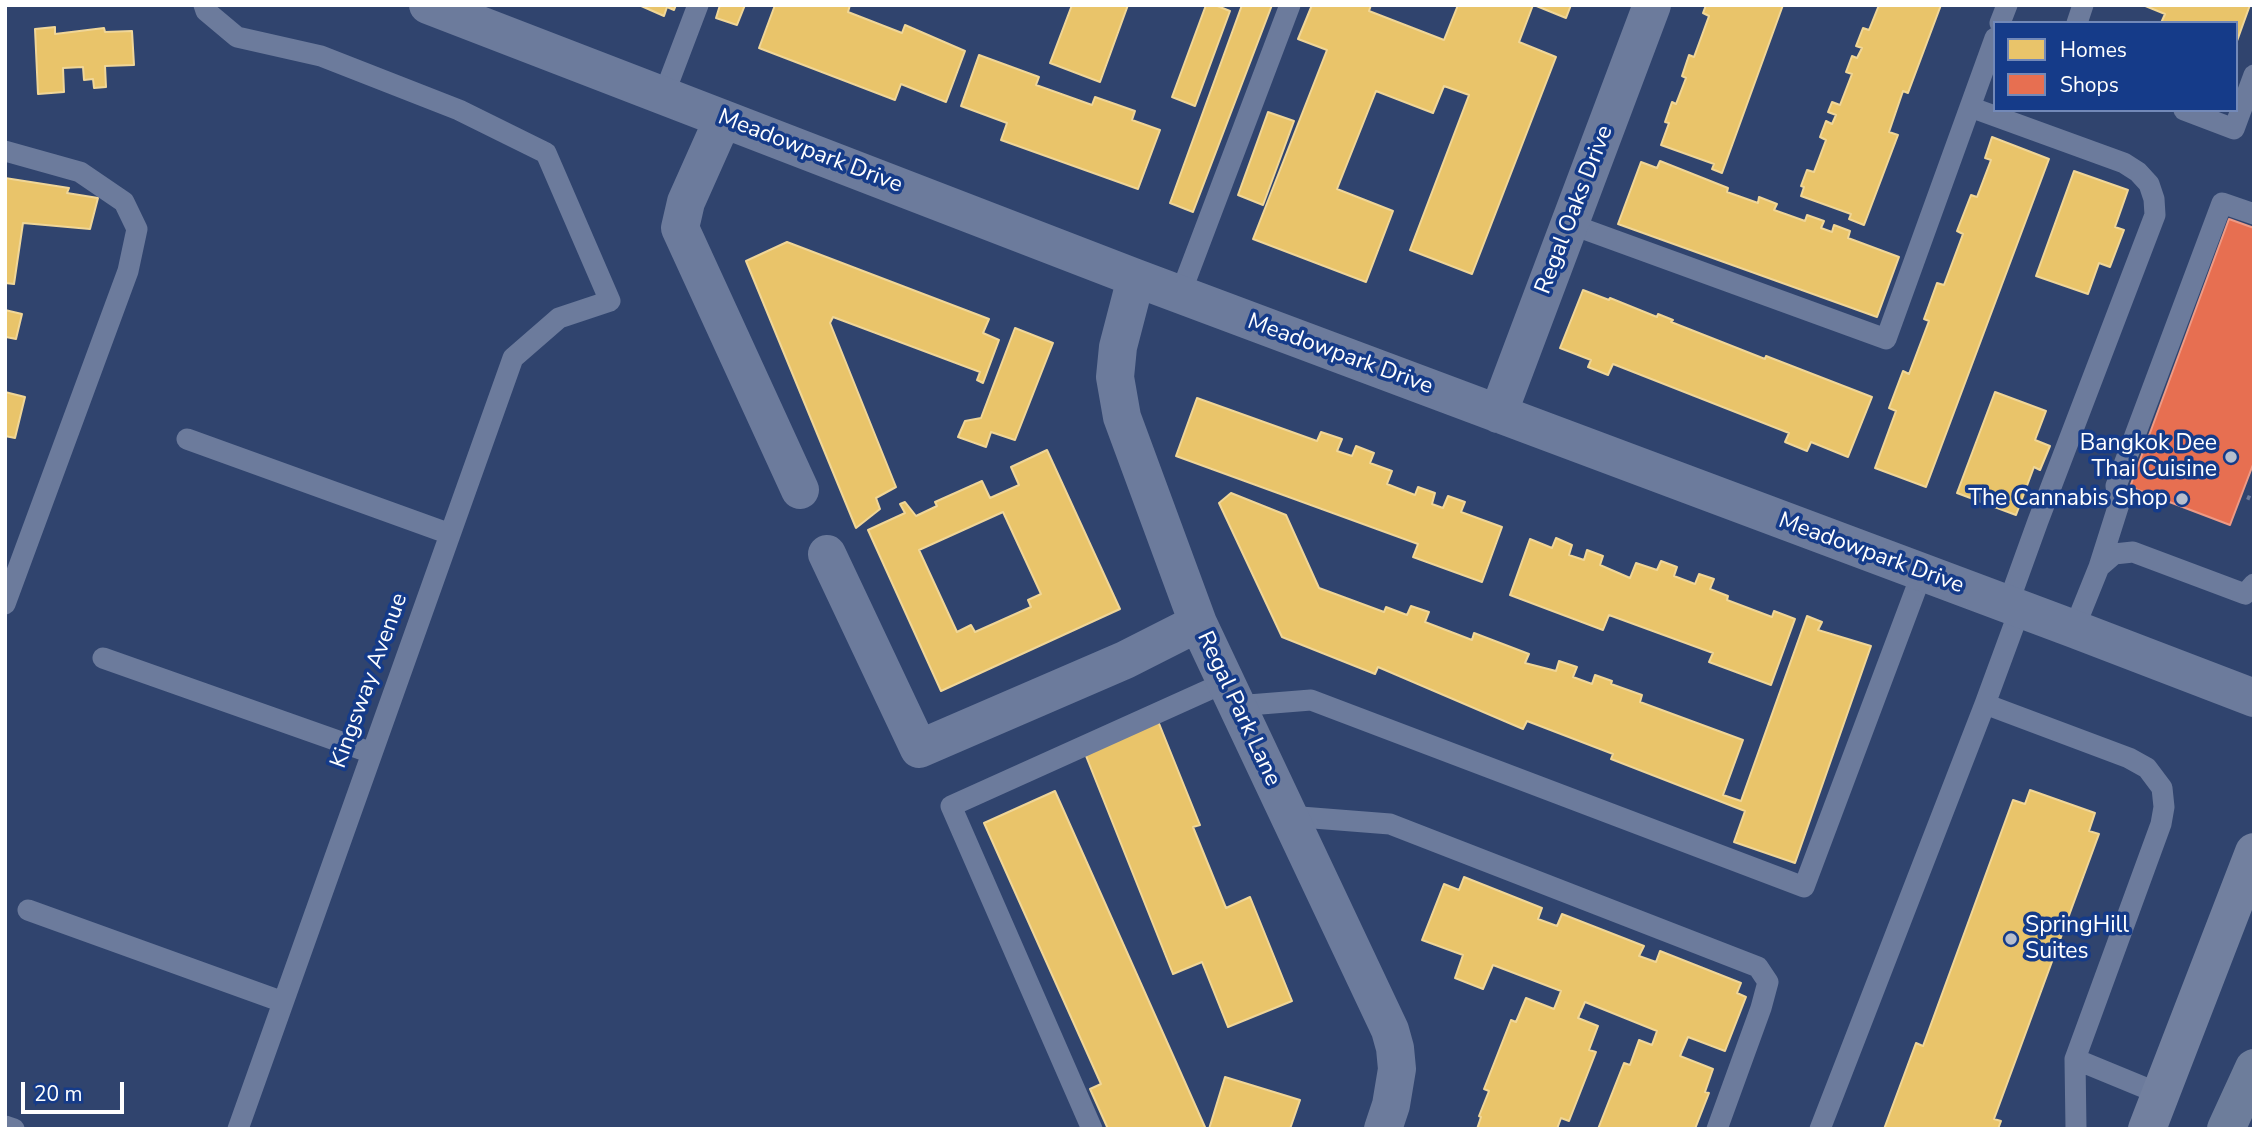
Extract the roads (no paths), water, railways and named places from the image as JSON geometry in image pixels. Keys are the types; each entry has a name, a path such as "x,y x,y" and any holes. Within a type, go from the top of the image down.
{"highway":[{"path":"2226,1129 2254,1068"}],"main road":[{"path":"2147,1129 2254,852"}],"street":[{"name":"Meadowpark Drive","path":"428,5 1180,295 2254,698"},
{"name":"Regal Oaks Drive","path":"1498,414 1652,5"},
{"path":"723,119 686,202 680,228 800,490"},
{"name":"Regal Park Lane","path":"1136,278 1118,347 1115,377 1122,417 1198,623 1390,1030 1397,1069 1391,1105 1383,1129"},
{"path":"827,554 919,749 1125,660 1198,623"}],"lane":[{"name":"Kingsway Avenue","path":"204,5 206,11 237,37 321,56 459,110 546,153 610,301 559,318 513,358 238,1129"},
{"path":"663,97 698,5"},
{"path":"1180,295 1290,5"},
{"path":"1570,224 1886,339 1993,44"},
{"path":"2189,112 2234,129 2254,75"},
{"path":"1820,1129 1985,704 2014,607 2155,215 2149,184 2138,172 2124,163 1970,107"},
{"path":"5,151 80,172 124,202 137,229 128,271 5,604"},
{"path":"2074,629 2099,567 2119,504 2116,486 2222,203 2254,215"},
{"path":"187,439 450,534"},
{"path":"2099,567 2113,554 2133,552 2245,594 2254,584"},
{"path":"1092,1129 951,807 1231,694 1311,700 1804,887 1922,573"},
{"path":"103,658 372,753"},
{"path":"1985,704 2129,758 2147,768 2162,788 2164,807 2161,824 2075,1059 2076,1129"},
{"path":"1288,816 1390,824 1758,967 1768,982 1717,1129"},
{"path":"28,910 283,1002"},
{"path":"2075,1059 2160,1094"},
{"path":"5,1126 14,1129"}],"place":[{"name":"Bangkok Dee Thai Cuisine","path":"2231,457"},
{"name":"The Cannabis Shop","path":"2182,499"},
{"name":"SpringHill Suites","path":"2011,939"}]}
